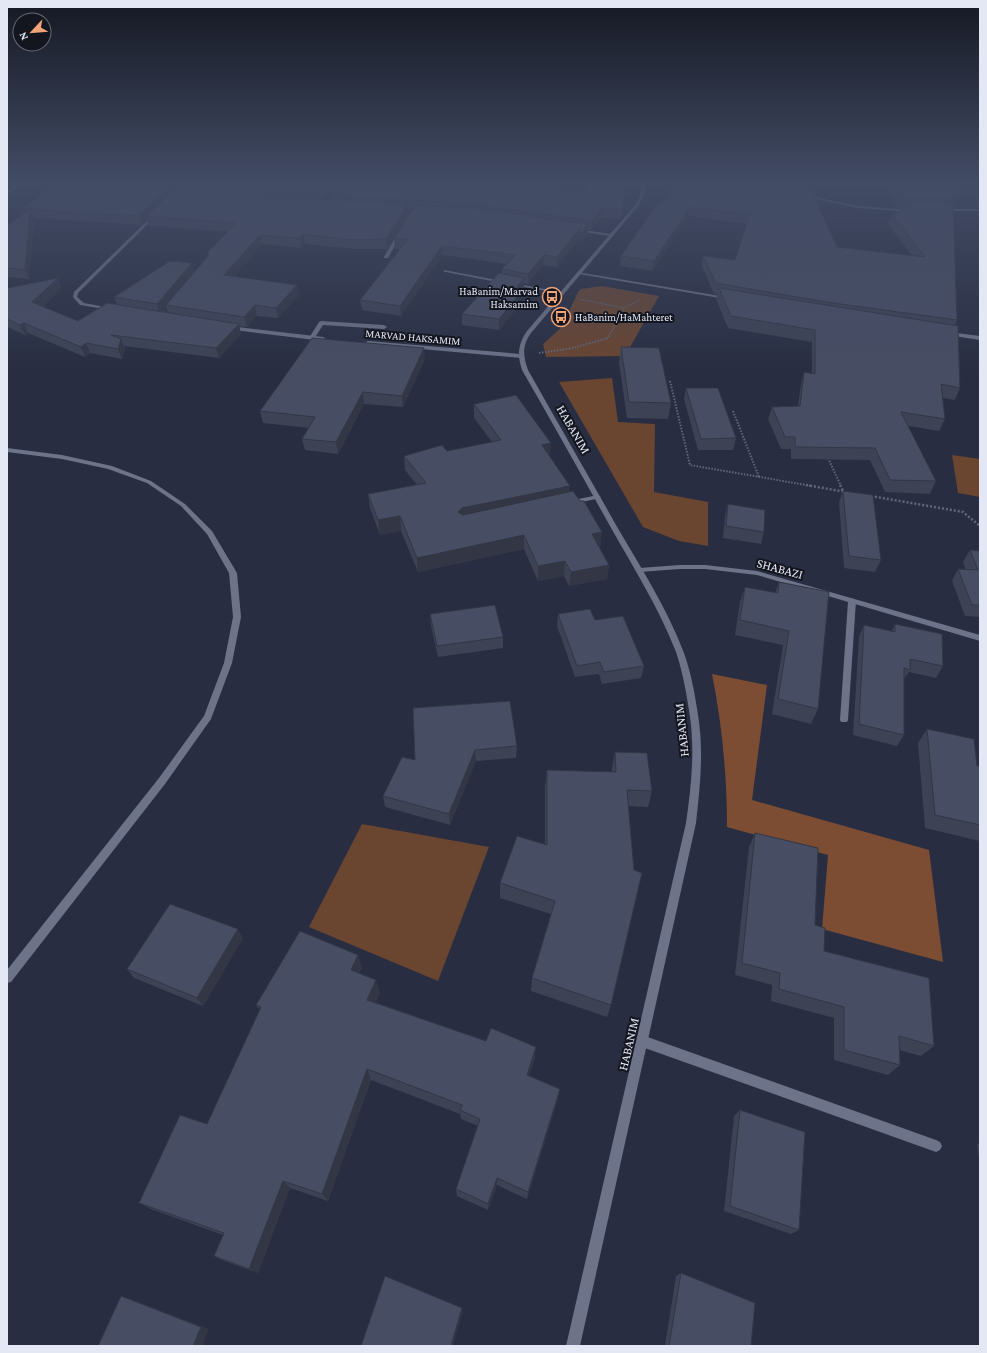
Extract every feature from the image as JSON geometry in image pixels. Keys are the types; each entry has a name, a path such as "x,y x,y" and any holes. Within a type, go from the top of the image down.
{"street":[{"path":"118,311 82,304 75,297 76,293 123,247"},
{"path":"386,257 392,247"},
{"path":"520,356 522,343 525,337 601,247"},
{"path":"446,271 561,294"},
{"path":"579,273 730,299"},
{"path":"312,338 321,323 384,328"},
{"path":"226,328 326,340"},
{"path":"940,332 980,338"},
{"name":"MARVAD HAKSAMIM","path":"364,343 520,356"},
{"name":"HABANIM","path":"520,356 525,370 639,570 668,625 683,662 692,705 698,746 696,782 690,824 573,1346"},
{"path":"7,450 62,457 110,467 149,482 183,505 210,533 233,573 237,618 228,663 208,717 162,781 7,978"},
{"path":"560,505 598,497"},
{"name":"SHABAZI","path":"639,570 680,567 727,568 757,573 980,638"},
{"path":"844,720 852,601"},
{"path":"642,1041 936,1146"}],"path":[{"path":"520,356 573,348 608,338 624,308 643,298 653,286"},
{"path":"561,294 624,308"},
{"path":"670,382 690,465 851,493"},
{"path":"733,411 759,477"},
{"path":"826,452 844,491"},
{"path":"866,495 964,512 980,526"}],"shaded area":[{"path":"602,286 659,296 625,356 546,357 543,344 561,328 578,292 581,289"},
{"path":"612,378 618,422 655,424 654,492 708,502 708,546 679,541 643,527 559,382"},
{"path":"952,455 980,459 980,497 958,493"},
{"path":"712,674 767,685 752,800 929,850 943,962 822,929 828,855 727,827 723,750 719,712"},
{"path":"362,824 489,847 438,981 309,927"}],"building":[{"path":"7,247 27,247 25,270 7,268"},
{"path":"213,247 249,247 224,275 297,285 276,308 255,305 244,317 166,305 209,255 207,253"},
{"path":"402,247 441,247 400,306 360,300"},
{"path":"451,247 565,247 557,257 544,255 528,274 502,269 515,255"},
{"path":"627,247 663,247 654,261 621,256"},
{"path":"739,247 838,247 925,257 917,247 955,247 957,320 826,302 716,283 703,256 735,260"},
{"path":"170,261 192,263 157,304 114,297"},
{"path":"499,273 524,278 510,296 517,297 499,319 462,314"},
{"path":"58,278 32,302 78,321 107,303 239,324 216,348 111,335 121,339 118,349 86,343 81,347 24,323 20,325 7,319 7,288"},
{"path":"719,288 958,326 960,388 941,384 945,419 901,412 936,481 890,480 875,448 795,447 795,437 785,437 772,407 800,406 804,372 815,374 815,330 731,316"},
{"path":"312,338 424,348 402,396 363,392 336,442 302,439 315,417 260,411"},
{"path":"621,347 659,348 671,403 629,402"},
{"path":"686,388 718,388 736,438 701,439"},
{"path":"516,395 551,443 542,445 570,486 462,508 458,512 463,515 573,491 580,501 584,501 602,532 592,534 609,565 571,572 565,561 538,566 524,535 417,558 400,516 378,520 368,494 426,483 404,456 442,445 447,451 501,440 474,404"},
{"path":"843,491 873,495 881,560 849,556"},
{"path":"728,504 765,510 764,532 726,526"},
{"path":"970,550 980,551 980,605 972,605 958,569 978,570"},
{"path":"779,582 829,592 818,709 778,699 789,631 740,620 745,587 778,593"},
{"path":"495,605 503,637 437,646 430,614"},
{"path":"590,609 595,620 623,616 644,666 604,672 600,662 577,666 558,614"},
{"path":"895,624 942,634 943,666 910,659 910,670 904,668 904,735 859,724 864,625 895,632"},
{"path":"510,701 517,746 475,750 449,814 383,796 402,757 415,760 413,708"},
{"path":"927,729 974,739 977,766 980,766 980,825 935,815"},
{"path":"615,752 647,753 652,791 627,790 634,870 642,873 611,1005 532,978 555,901 500,883 517,836 547,845 547,770 616,772"},
{"path":"755,833 818,848 815,925 825,928 824,951 929,978 934,1046 899,1036 900,1065 844,1050 844,1007 779,989 780,973 742,963"},
{"path":"170,904 238,929 197,998 127,969"},
{"path":"300,931 358,955 351,970 376,980 367,1000 486,1041 491,1028 536,1047 527,1075 560,1089 528,1192 497,1178 488,1204 456,1189 480,1119 460,1110 462,1105 367,1069 322,1194 283,1181 249,1269 214,1256 224,1233 139,1203 180,1115 207,1124 261,1007 256,1005"},
{"path":"740,1110 805,1132 799,1230 730,1206"},
{"path":"681,1273 755,1303 751,1346 669,1346"},
{"path":"385,1276 462,1308 451,1346 361,1346"},
{"path":"121,1296 201,1327 193,1346 98,1346"}],"place":[{"name":"HaBanim/Marvad Haksamim","path":"552,297"},
{"name":"HaBanim/HaMahteret","path":"561,317"}]}
